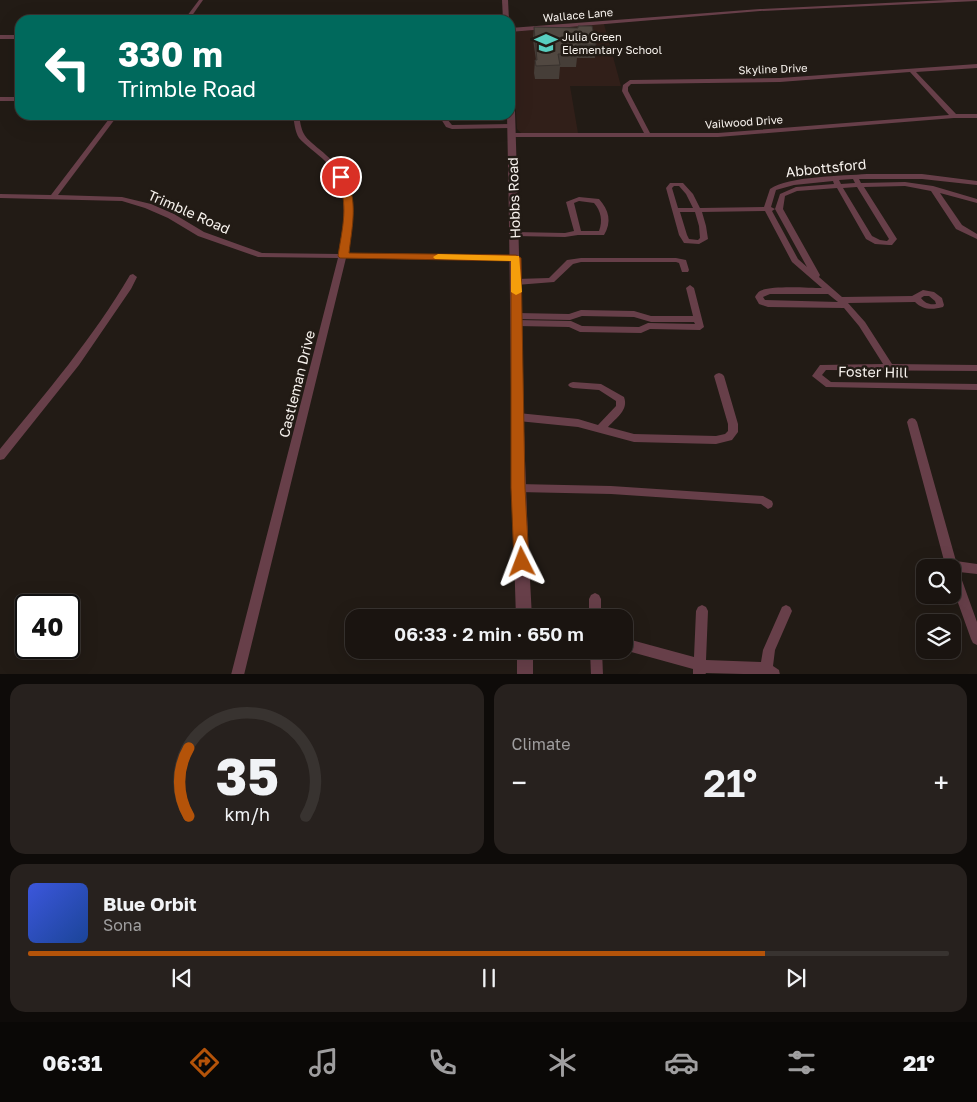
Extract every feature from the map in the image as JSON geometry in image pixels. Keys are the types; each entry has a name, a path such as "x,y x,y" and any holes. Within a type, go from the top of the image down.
{"street":[{"path":"190,15 201,0"},
{"path":"505,0 506,15"},
{"name":"Wallace Lane","path":"515,30 760,10 890,2 977,0"},
{"path":"0,37 15,37"},
{"name":"Skyline Drive","path":"648,135 625,91 625,86 630,82 780,80 977,66"},
{"path":"911,70 954,116"},
{"path":"0,99 15,99"},
{"name":"Vailwood Drive","path":"444,120 448,126 452,127 512,131 718,135 954,116 977,116"},
{"path":"54,196 110,120"},
{"name":"Castleman Drive","path":"237,674 343,256 350,209 346,186 336,168 320,150 301,136 297,120"},
{"name":"Hobbs Road","path":"512,120 516,258 518,488 524,609"},
{"path":"837,182 869,237 878,242 889,243 893,239 854,176"},
{"name":"Abbottsford","path":"779,209 782,195 796,189 837,182 854,176 927,177 977,182"},
{"path":"927,177 959,227 977,236"},
{"name":"Abbottsford","path":"767,209 773,189 790,183 905,184 933,189 977,201"},
{"path":"672,184 686,187 697,210 704,239 693,242 687,241 683,235 669,188 672,184"},
{"name":"Trimble Road","path":"0,196 122,198 172,216 201,234 261,255 516,258"},
{"path":"515,234 565,235 601,233 605,228 605,216 596,200 580,199 570,202 578,234"},
{"path":"767,209 795,260 843,303 862,324 889,367"},
{"path":"675,210 779,209 811,268 828,291"},
{"path":"516,282 551,280 570,262 581,260 676,260 683,262 685,270"},
{"path":"0,456 76,362 127,290 133,277"},
{"path":"570,320 571,315 581,313 634,314 647,322 700,323 690,288"},
{"path":"828,291 770,291 763,293 760,297 762,302 768,304 843,303 917,299"},
{"path":"517,320 570,320 580,329 641,330 647,322"},
{"name":"Foster Hill","path":"977,368 823,367 816,376 829,385 977,387"},
{"path":"518,418 578,422 634,438 716,440 728,437 734,432 719,376"},
{"path":"572,385 601,386 622,399 621,407 601,428"},
{"path":"912,422 950,559"},
{"path":"518,488 611,490 702,495 763,500 768,504"},
{"path":"961,568 977,569"},
{"path":"961,593 977,639"},
{"path":"595,599 595,609"},
{"path":"699,670 702,611"},
{"path":"633,647 699,670 707,667 770,672 769,650 786,611"},
{"path":"525,659 525,674"},
{"path":"597,659 598,674"}],"shaded area":[{"path":"604,24 621,86 570,86 578,133 521,133 517,129 515,32"}],"building":[{"path":"578,26 592,26 596,45 575,45 577,54 558,54 560,65 536,66 534,27 578,28"}],"slow traffic":[{"path":"438,257 516,258 516,292"}],"place":[{"name":"Julia Green Elementary School","path":"546,43"}],"route":[{"path":"341,177 346,186 350,209 343,256 516,258 518,488 522,562"}]}
